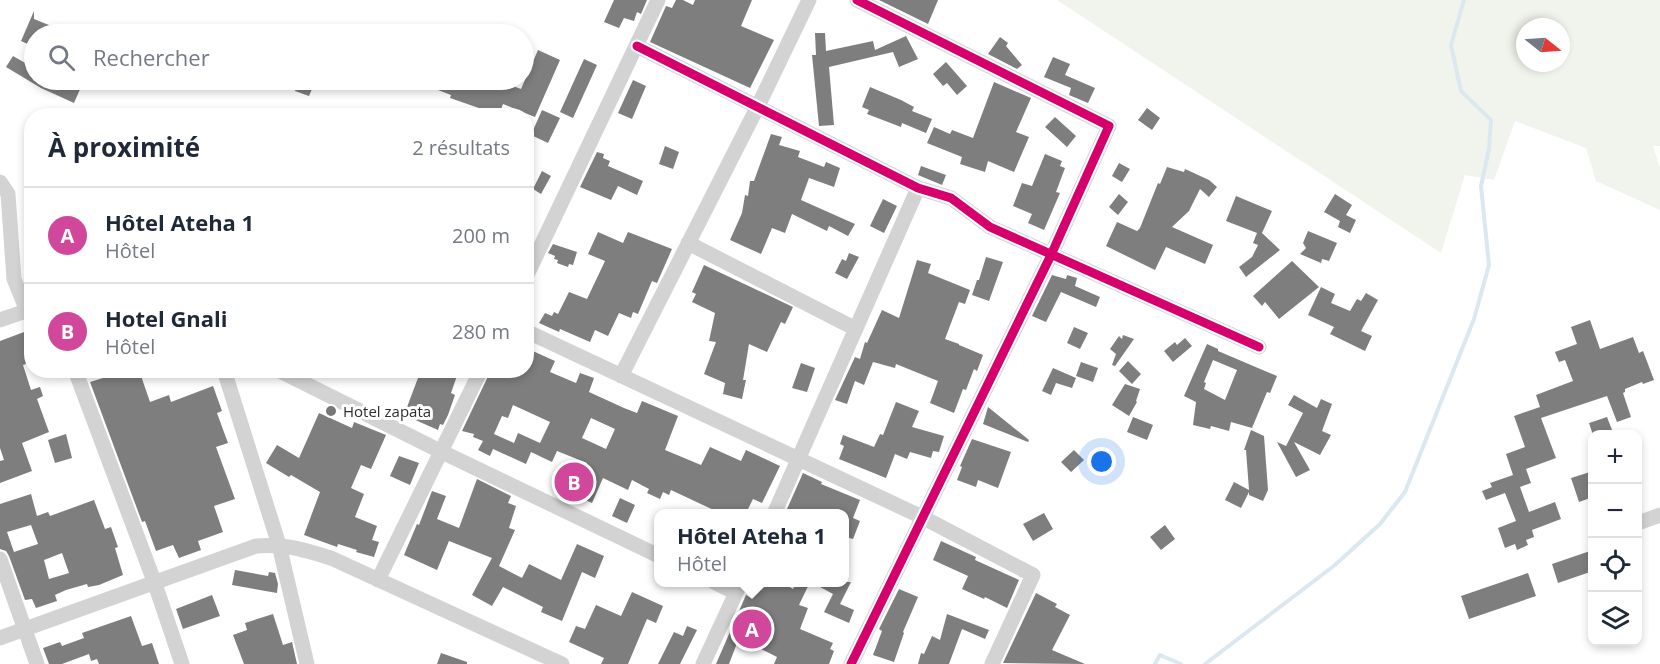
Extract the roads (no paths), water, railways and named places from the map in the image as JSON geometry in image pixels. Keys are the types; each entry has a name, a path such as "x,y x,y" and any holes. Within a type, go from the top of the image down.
{"street":[{"path":"534,260 658,0"},
{"path":"621,376 809,0"},
{"path":"851,664 1052,255 1109,126 857,0"},
{"path":"637,46 918,188 951,198 990,227 1259,347"},
{"path":"0,182 8,194 14,279 24,300"},
{"path":"776,509 918,188"},
{"path":"688,243 856,329"},
{"path":"0,320 24,312"},
{"path":"534,335 922,517 1033,575 992,664"},
{"path":"78,378 154,581 182,664"},
{"path":"227,378 279,545 307,664"},
{"path":"294,378 654,554"},
{"path":"378,580 477,378"},
{"path":"1642,522 1660,516"},
{"path":"0,639 154,581 256,546 279,545 291,546 332,558 533,658 562,664"},
{"path":"0,560 37,664"},
{"path":"703,664 739,588"}],"waterway":[{"path":"1205,664 1335,565 1380,524 1405,492 1474,319 1489,265 1481,186 1489,149 1491,120 1461,91 1451,45 1464,0"},
{"path":"1155,664 1160,655 1181,664"}],"place":[{"name":"Hotel zapata","path":"331,411"},
{"name":"Hotel Gnali","path":"574,482"},
{"name":"Hôtel Ateha 1","path":"752,629"}]}
